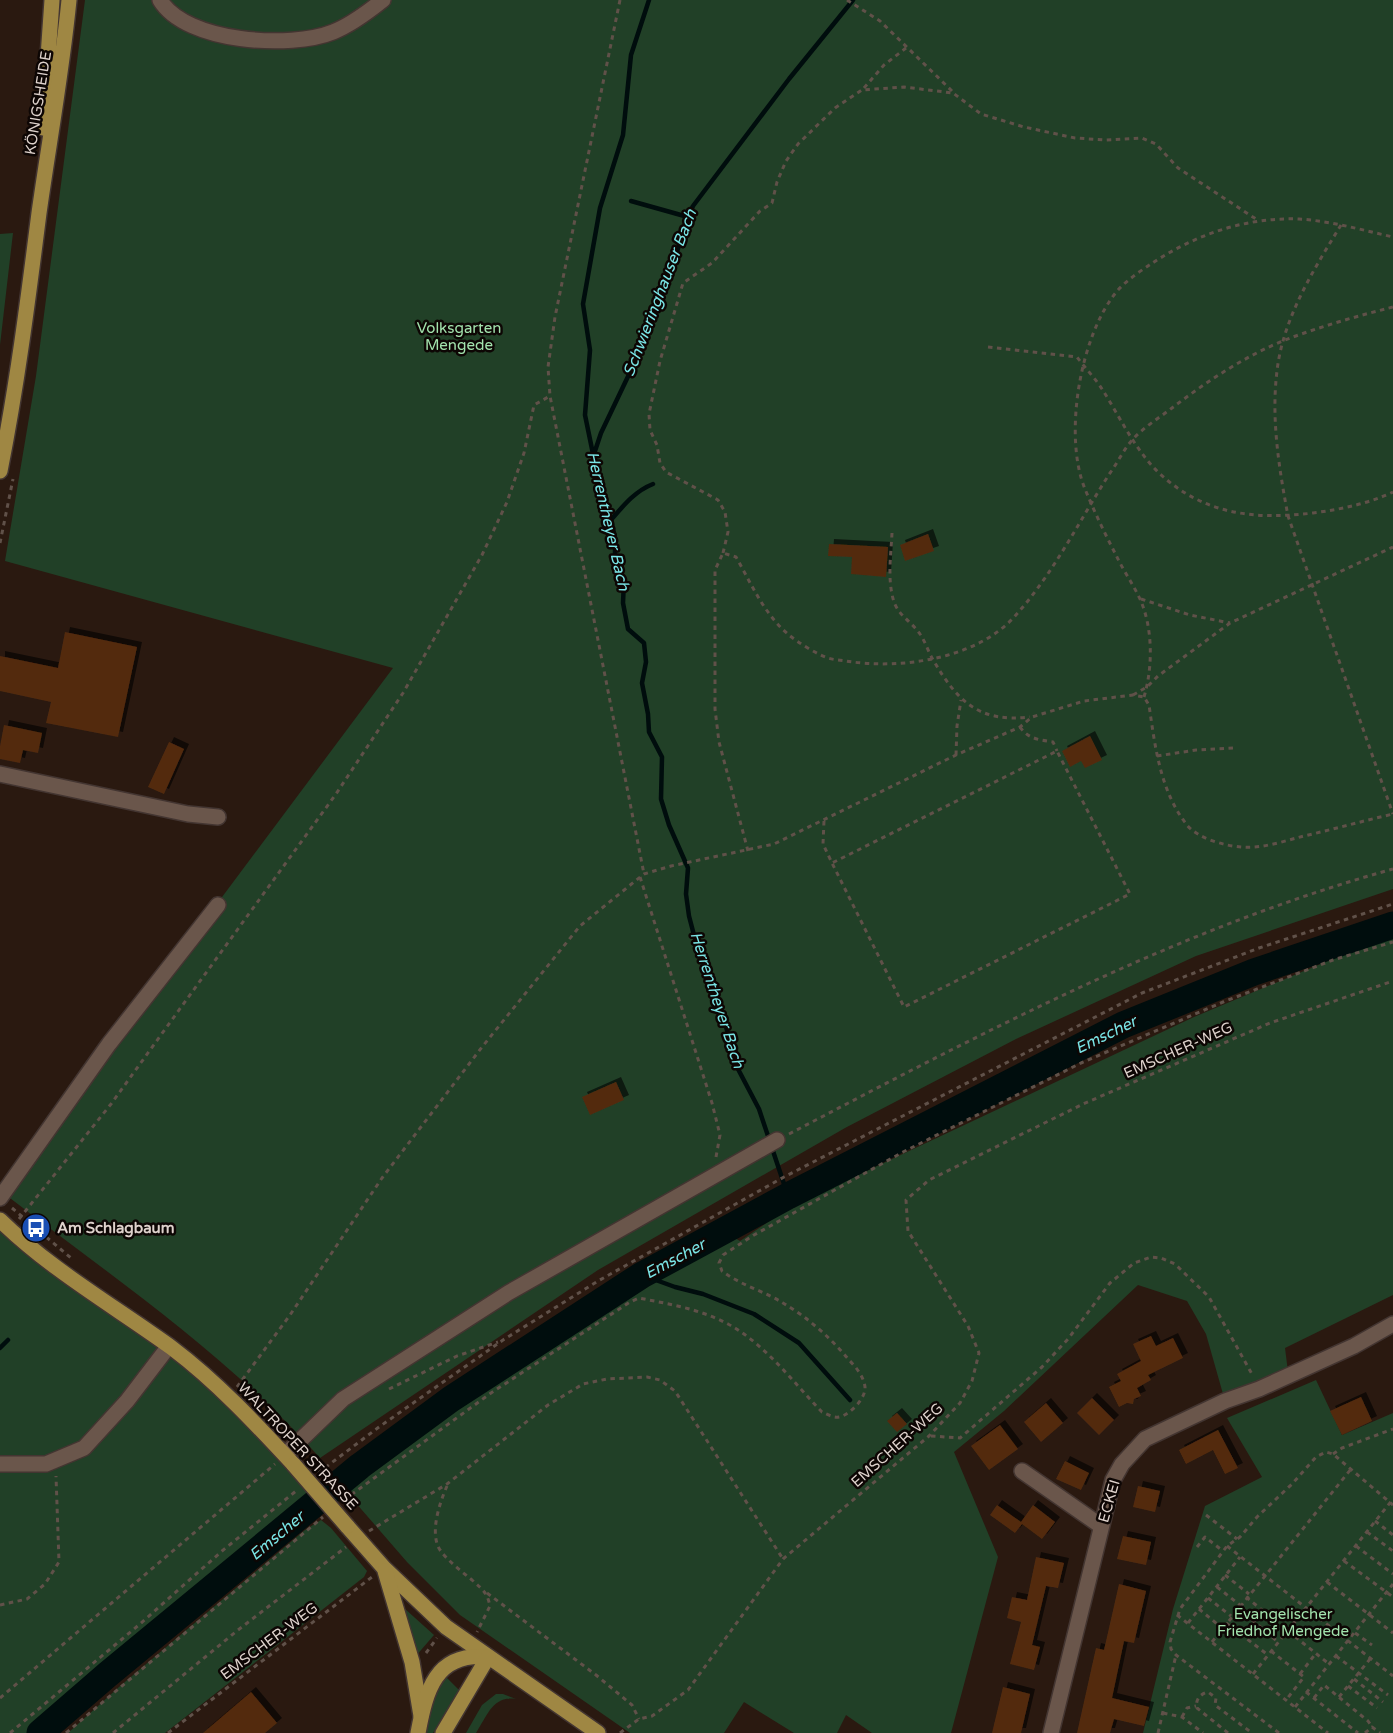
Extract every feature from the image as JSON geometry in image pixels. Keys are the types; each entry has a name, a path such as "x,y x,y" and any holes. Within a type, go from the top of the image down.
{"main road":[{"name":"KÖNIGSHEIDE","path":"39,212 52,0"},
{"name":"KÖNIGSHEIDE","path":"0,471 18,372 39,212 64,54 69,0"},
{"name":"WALTROPER STRASSE","path":"0,1220 51,1264 169,1346 219,1389 290,1460 384,1568 447,1627 488,1658 598,1733"},
{"path":"384,1568 412,1662 421,1716"},
{"path":"418,1733 429,1686 443,1668 465,1658 488,1658"},
{"path":"443,1733 488,1658"}],"street":[{"path":"160,0 176,17 193,26 216,34 268,41 304,40 333,32 367,13 383,0"},
{"path":"0,774 188,814 218,817"},
{"path":"0,1198 110,1044 218,905"},
{"path":"290,1460 343,1399 508,1293 777,1140"},
{"name":"ECKEI","path":"1051,1733 1113,1480 1122,1464 1145,1438 1354,1346 1393,1324"},
{"path":"0,1464 46,1464 84,1448 127,1401 169,1346"},
{"path":"1022,1471 1101,1526"}],"path":[{"path":"620,0 555,317 548,367 550,396 644,874"},
{"path":"847,0 880,21 953,93 981,114 1024,127 1075,138 1105,140 1142,138 1156,144 1179,168 1259,221"},
{"path":"748,851 719,742 715,709 715,570 723,553 728,532 725,512 718,500 666,472 660,463 657,445 650,430 649,414 660,361 683,283 712,263 760,211 772,203 777,182 786,161 798,144 835,108 862,90 884,65 906,48"},
{"path":"862,90 904,87 953,93"},
{"path":"1144,698 1150,670 1148,627 1140,599 1116,556 1084,488 1077,453 1076,419 1083,366 1090,340 1101,315 1118,290 1141,270 1174,249 1200,237 1232,227 1259,221 1299,219 1341,225 1393,237"},
{"path":"892,533 890,579 895,604 919,633 933,660 961,700 980,712 1010,719 1032,717 1084,701 1133,695 1144,698 1149,705 1157,756 1165,784 1188,827 1201,837 1240,847 1266,846 1393,814 1288,516 1279,471 1276,433 1277,369 1283,341 1315,268 1341,225"},
{"path":"723,553 736,557 757,597 790,636 828,658 861,664 890,664 933,660 972,646 999,632 1036,592 1133,439 1184,399 1221,374 1283,341 1393,307"},
{"path":"988,347 1077,357 1101,386 1133,439 1158,472 1179,489 1227,512 1251,516 1288,516 1342,509 1372,502 1393,492"},
{"path":"22,1218 111,1104 188,999 336,794 403,693 483,555 507,502 524,453 534,405 550,396"},
{"path":"1133,695 1147,687 1158,676 1230,623 1393,547"},
{"path":"1140,599 1190,615 1230,623"},
{"path":"1150,670 1153,675 1158,676"},
{"path":"956,755 961,700"},
{"path":"239,1385 290,1315 382,1178 523,995 580,926 644,874 774,844 956,755 1020,727 1032,717"},
{"path":"824,820 823,844 904,1008 1130,894 1053,742 1033,738 1024,733 1020,727"},
{"path":"1157,756 1196,750 1233,748"},
{"path":"832,863 1057,751"},
{"path":"777,1140 957,1047 1144,958 1297,899 1393,869"},
{"path":"640,877 702,1067 720,1135 716,1160 706,1180"},
{"path":"333,1461 503,1340 598,1281 774,1182 1142,993 1259,948 1393,904"},
{"path":"339,1503 491,1393 639,1298 699,1312 728,1324 753,1341 822,1412 840,1417 851,1410 862,1398 865,1389 862,1376 849,1359 807,1320 783,1302 722,1272 719,1263 723,1255 754,1234 903,1152 1082,1063 1223,1002 1333,960 1393,942"},
{"name":"EMSCHER-WEG","path":"620,1733 639,1719 652,1716 688,1690 783,1559 929,1436 960,1403 972,1381 979,1353 968,1326 908,1231 906,1200 928,1180 1083,1104 1270,1023 1393,981"},
{"path":"929,1436 960,1438 1042,1367 1068,1339 1110,1283 1134,1263 1151,1257 1161,1258 1175,1264 1209,1298 1259,1389"},
{"path":"382,1392 457,1356 503,1340"},
{"path":"112,1733 238,1630 358,1538 447,1484 548,1405 583,1384 607,1379 647,1377 660,1380 675,1391 783,1559"},
{"path":"1333,1454 1342,1448 1393,1429"},
{"path":"1388,1431 1393,1435"},
{"path":"1279,1733 1171,1649 1170,1642 1180,1609 1227,1546 1237,1539 1316,1457 1326,1452 1333,1454 1391,1504"},
{"path":"0,1605 27,1599 45,1584 59,1562 56,1459"},
{"path":"0,1698 290,1460"},
{"path":"1212,1642 1247,1595 1351,1469"},
{"path":"447,1484 438,1507 436,1537 438,1545 446,1556 487,1593 632,1705 639,1719"},
{"path":"1253,1674 1393,1499"},
{"path":"10,1733 140,1624 222,1551 282,1503"},
{"path":"66,1733 331,1511"},
{"path":"1206,1515 1237,1539"},
{"path":"1375,1521 1393,1535"},
{"path":"1367,1532 1393,1551"},
{"path":"1197,1547 1205,1537 1223,1551"},
{"path":"1227,1546 1393,1676"},
{"path":"1356,1546 1393,1574"},
{"path":"1188,1623 1240,1557"},
{"path":"1344,1561 1393,1597"},
{"name":"EMSCHER-WEG","path":"168,1733 384,1568"},
{"path":"1225,1575 1329,1664"},
{"path":"1327,1582 1393,1633"},
{"path":"1295,1707 1393,1584"},
{"path":"1217,1587 1278,1642"},
{"path":"477,1632 490,1606 487,1593"},
{"path":"1208,1598 1231,1616"},
{"path":"1199,1609 1222,1628"},
{"path":"1178,1615 1328,1733"},
{"path":"1226,1623 1304,1677 1286,1700"},
{"path":"1355,1633 1372,1645"},
{"path":"421,1657 437,1638"},
{"path":"426,1653 433,1659"},
{"path":"1300,1674 1316,1653"},
{"path":"1158,1733 1176,1655"},
{"path":"1336,1656 1388,1695"},
{"path":"1339,1697 1370,1658"},
{"path":"1354,1679 1383,1702"},
{"path":"1314,1698 1324,1685 1380,1733"},
{"path":"1348,1686 1377,1708"},
{"path":"1228,1733 1196,1706 1197,1699 1202,1694 1208,1692 1212,1694 1216,1698 1215,1705 1252,1733"},
{"path":"1306,1692 1358,1733"},
{"path":"1182,1717 1187,1708 1196,1706"},
{"path":"1163,1713 1182,1717 1202,1733"},
{"path":"1365,1733 1372,1727"}],"green space":[{"name":"Volksgarten Mengede","path":"85,0 1393,0 1393,889 1196,956 1016,1039 845,1128 598,1270 320,1458 284,1420 208,1351 2,1192 393,668 5,561 36,376"},
{"path":"13,233 0,345 0,234"},
{"path":"1393,939 1393,1295 1285,1348 1288,1372 1225,1401 1206,1334 1187,1301 1138,1285 1004,1411 954,1452 998,1557 951,1733 872,1733 846,1715 837,1733 794,1733 744,1702 724,1733 630,1733 460,1615 407,1562 342,1487 629,1292 728,1234 740,1241 790,1207 1194,1017 1354,950"},
{"path":"0,1220 174,1350 323,1497 40,1733 0,1733"},
{"name":"Evangelischer Friedhof Mengede","path":"1316,1380 1342,1435 1393,1413 1393,1733 1143,1733 1173,1609 1205,1506 1262,1477 1227,1418"},
{"path":"321,1520 331,1528 367,1571 364,1577 165,1733 68,1733 305,1530"},
{"path":"404,1608 434,1635 415,1657 403,1610"},
{"path":"445,1676 459,1690 433,1733 423,1733 430,1701"},
{"path":"496,1694 516,1699 502,1700 496,1704 476,1733 466,1733 482,1705"}],"building":[{"path":"928,534 934,551 905,561 900,545"},
{"path":"829,544 888,547 886,577 851,574 852,557 828,556"},
{"path":"65,632 137,647 118,737 46,723 51,702 0,691 0,656 58,668"},
{"path":"4,725 42,733 38,753 23,750 20,763 0,759"},
{"path":"1090,736 1102,760 1085,768 1081,761 1070,767 1062,751"},
{"path":"169,742 184,749 164,794 148,787"},
{"path":"616,1082 624,1100 590,1115 582,1097"},
{"path":"1151,1336 1156,1346 1173,1338 1183,1358 1148,1375 1151,1380 1137,1388 1141,1396 1134,1399 1133,1404 1127,1403 1119,1407 1109,1387 1121,1381 1117,1374 1141,1361 1133,1344"},
{"path":"1361,1397 1372,1421 1342,1435 1330,1411"},
{"path":"1092,1398 1114,1420 1099,1435 1077,1413"},
{"path":"1046,1403 1063,1423 1041,1442 1024,1422"},
{"path":"897,1413 907,1424 897,1432 887,1421"},
{"path":"1000,1425 1018,1449 989,1470 971,1446"},
{"path":"1218,1430 1238,1468 1225,1474 1213,1450 1186,1464 1179,1450"},
{"path":"1065,1461 1089,1473 1081,1490 1056,1479"},
{"path":"1138,1486 1160,1491 1155,1512 1133,1507"},
{"path":"997,1505 1021,1522 1033,1505 1055,1522 1042,1539 1022,1524 1015,1533 990,1515"},
{"path":"1123,1536 1151,1542 1146,1565 1117,1559"},
{"path":"1036,1557 1064,1563 1058,1588 1046,1586 1032,1645 1040,1647 1034,1670 1010,1664 1021,1622 1007,1618 1012,1597 1027,1600"},
{"path":"1119,1584 1146,1591 1134,1643 1124,1641 1112,1698 1149,1707 1144,1726 1114,1719 1110,1733 1077,1733 1096,1648 1104,1650"},
{"path":"1003,1687 1030,1694 1021,1733 992,1733"},
{"path":"251,1692 277,1723 265,1733 203,1733"}],"waterway":[{"name":"Herrentheyer Bach","path":"649,0 631,55 623,135 600,208 583,304 590,350 585,415 601,493 610,515 615,538 615,561 624,580 623,603 628,629 644,643 646,662 642,683 649,732 662,757 661,799 669,825 688,868 686,894 689,916 695,939 713,981 738,1069 759,1109 788,1196"},
{"name":"Schwieringhauser Bach","path":"594,454 601,433 644,343 693,206 789,79 853,0"},
{"path":"631,201 688,217"},
{"path":"611,520 635,495 653,484"},
{"name":"Emscher","path":"40,1733 360,1466 451,1399 642,1275 788,1196 1123,1025 1254,972 1393,925"},
{"path":"642,1275 703,1294 754,1314 799,1343 850,1400"},
{"path":"0,1348 8,1340"}],"place":[{"name":"Am Schlagbaum","path":"36,1228"}]}
